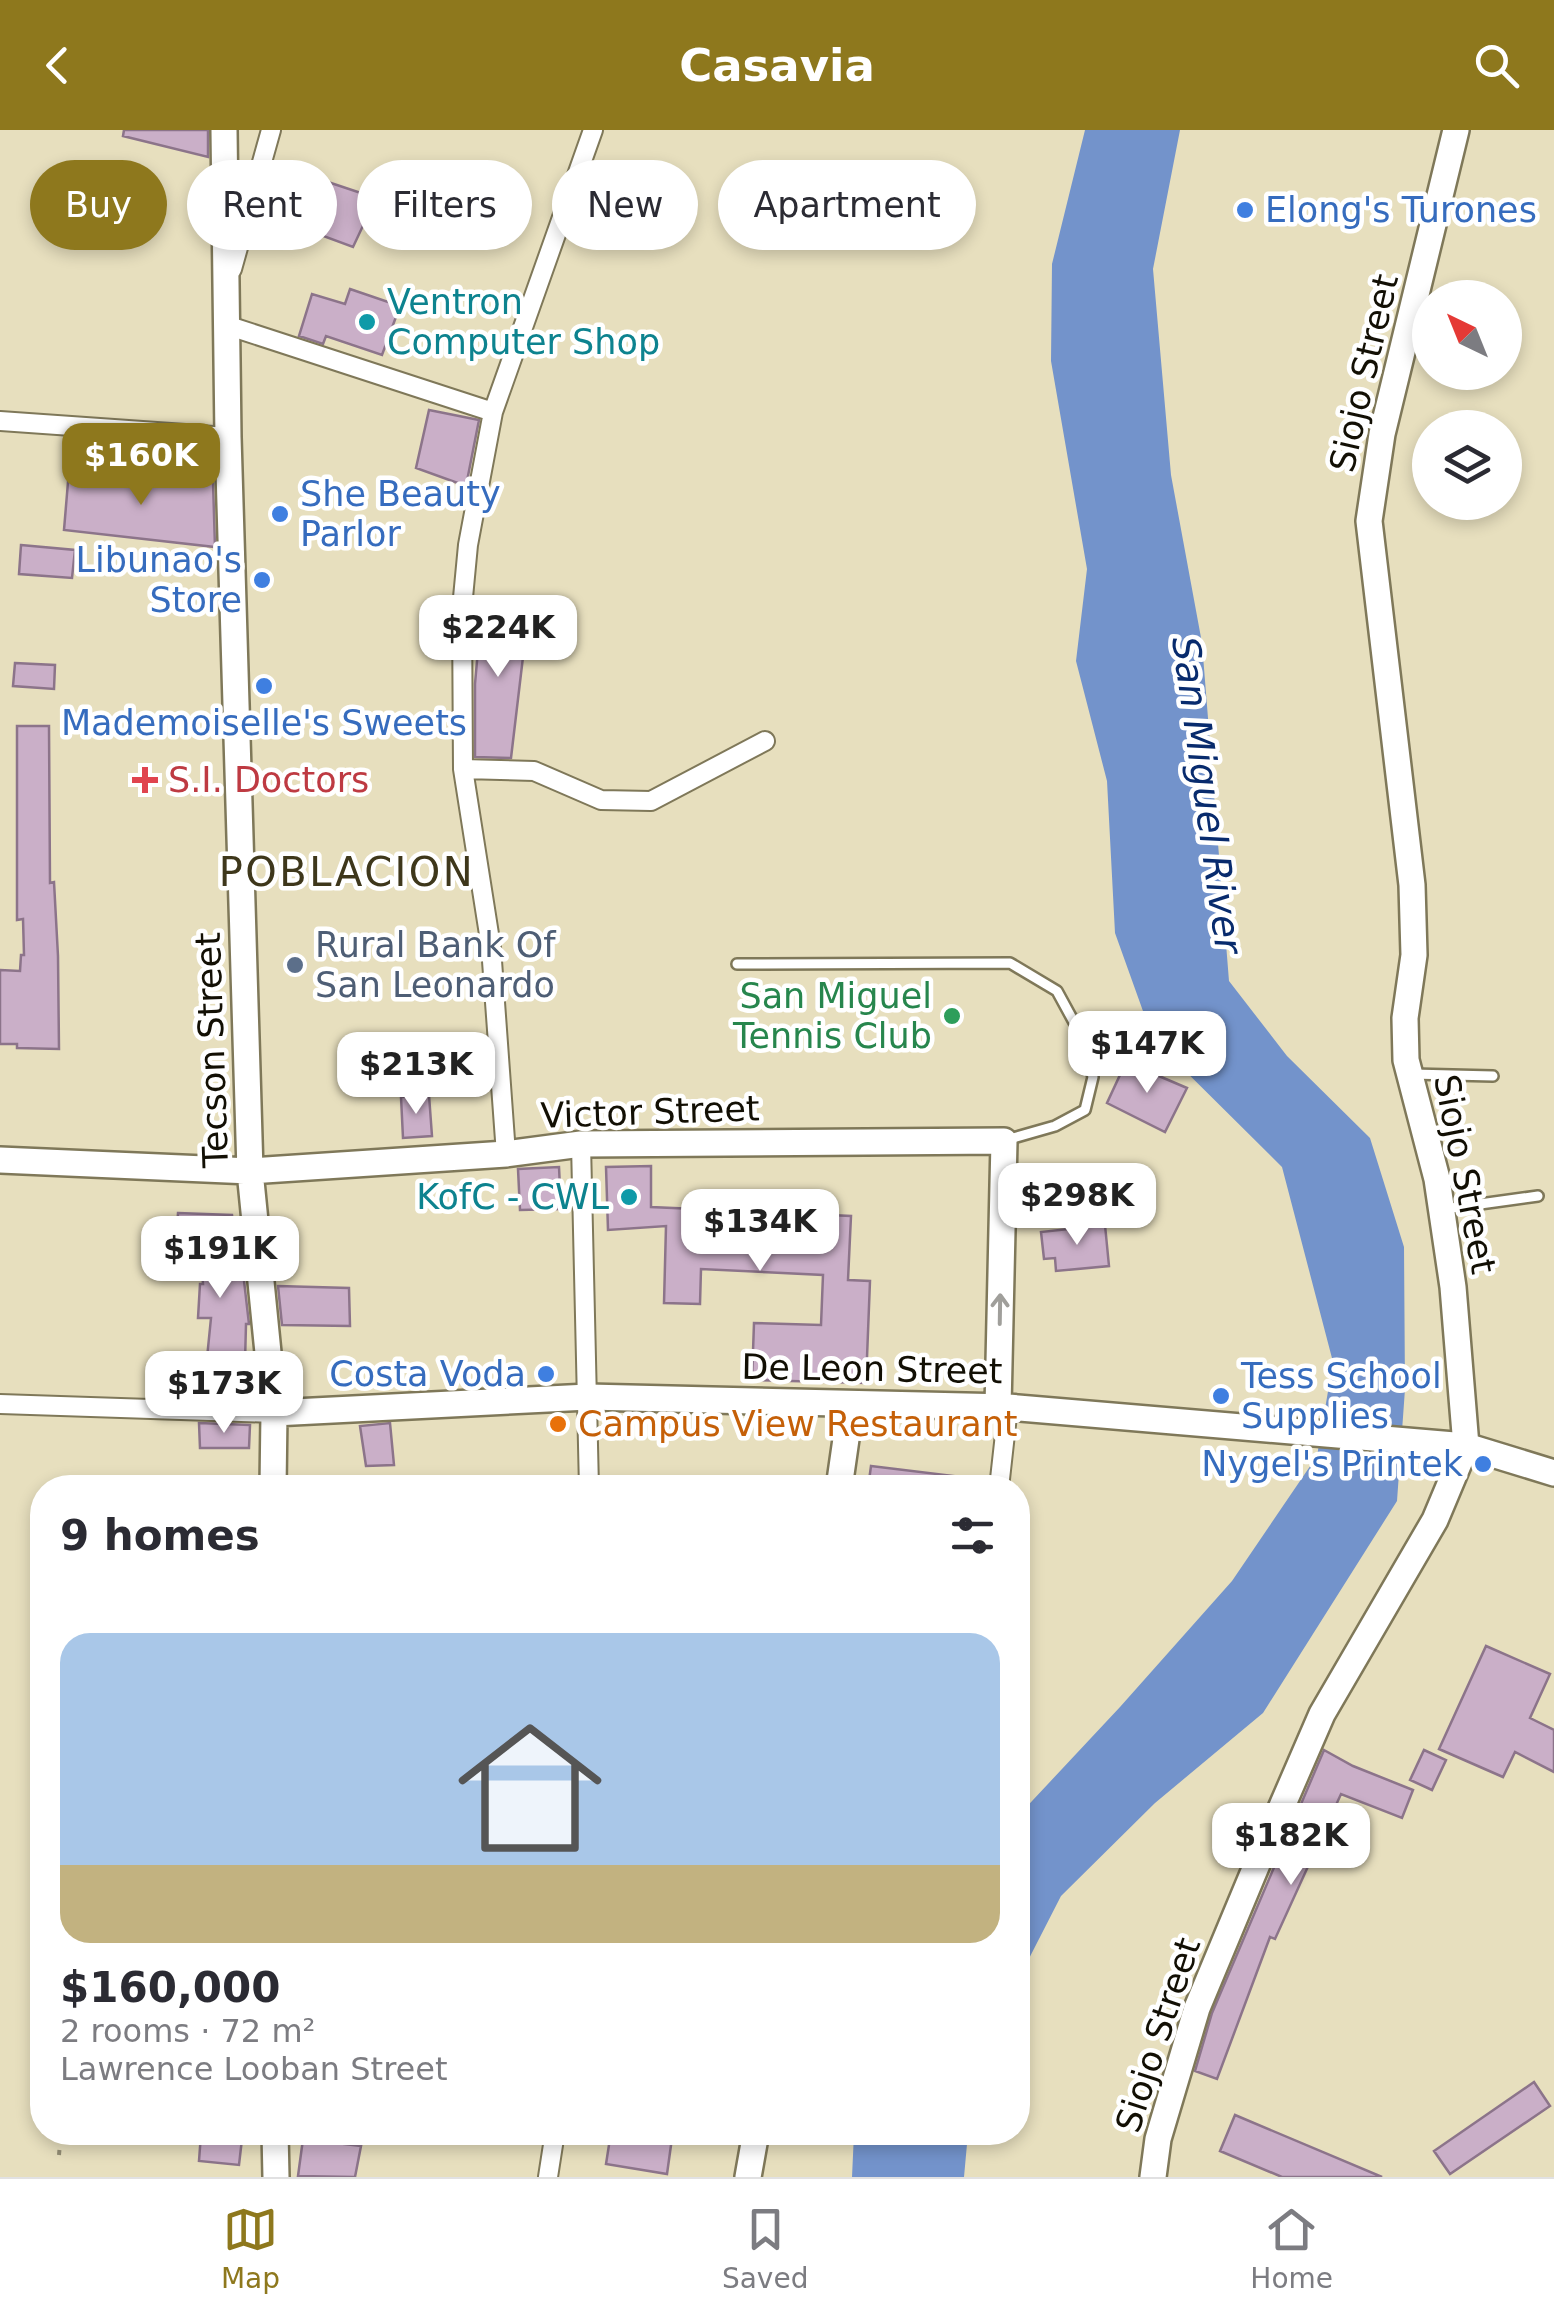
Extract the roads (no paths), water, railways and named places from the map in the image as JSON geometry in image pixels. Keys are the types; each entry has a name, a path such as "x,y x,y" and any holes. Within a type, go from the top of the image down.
{"street":[{"name":"Tecson Street","path":"224,130 228,436 250,1171 274,1413 273,1475"},
{"path":"227,286 271,130"},
{"path":"506,1154 491,947 464,769 465,576 478,480 493,412 592,130"},
{"name":"Siojo Street","path":"1153,2177 1158,2139 1197,2008 1322,1714 1435,1520 1460,1445 1453,1287 1437,1179 1406,1060 1404,1018 1414,955 1412,885 1369,522 1382,434 1456,130"},
{"path":"226,325 493,412"},
{"path":"0,421 228,436"},
{"path":"464,769 534,772 601,800 651,800 765,742"},
{"path":"1000,1475 1004,1140"},
{"name":"Victor Street","path":"0,1160 250,1171 506,1154 580,1144 1004,1140"},
{"path":"580,1144 589,1475"},
{"name":"De Leon Street","path":"274,1413 588,1396 1003,1407 1460,1445 1554,1473"},
{"path":"0,1404 274,1413"},
{"path":"842,1475 851,1404"},
{"path":"275,2145 276,2177"},
{"path":"548,2177 554,2145"},
{"path":"748,2177 754,2145"}],"lane":[{"path":"738,964 1010,963 1056,991 1081,1035 1093,1076 1084,1110 1055,1126 1004,1140"},
{"path":"1410,1074 1493,1076"},
{"path":"1442,1209 1538,1196"}],"water":[{"name":"San Miguel River","path":"1085,130 1180,130 1153,269 1171,475 1202,643 1229,981 1287,1056 1370,1138 1404,1247 1405,1389 1397,1501 1263,1713 1155,1803 1061,1896 1030,1957 1030,1803 1232,1581 1317,1456 1333,1362 1282,1167 1153,1039 1115,933 1107,781 1076,661 1087,569 1051,361 1052,264"},
{"path":"853,2145 967,2145 964,2177 852,2177"}],"place":[{"name":"Elong's Turones","path":"1245,210"},
{"name":"Ventron Computer Shop","path":"367,322"},
{"name":"She Beauty Parlor","path":"280,514"},
{"name":"Libunao's Store","path":"262,580"},
{"name":"Mademoiselle's Sweets","path":"264,686"},
{"name":"S.I. Doctors","path":"145,780"},
{"name":"Rural Bank Of San Leonardo","path":"295,965"},
{"name":"San Miguel Tennis Club","path":"952,1016"},
{"name":"KofC - CWL","path":"629,1197"},
{"name":"Costa Voda","path":"546,1374"},
{"name":"Tess School Supplies","path":"1221,1396"},
{"name":"Campus View Restaurant","path":"558,1424"},
{"name":"Nygel's Printek","path":"1483,1464"}],"district":[{"name":"POBLACION","path":"347,872"}]}
